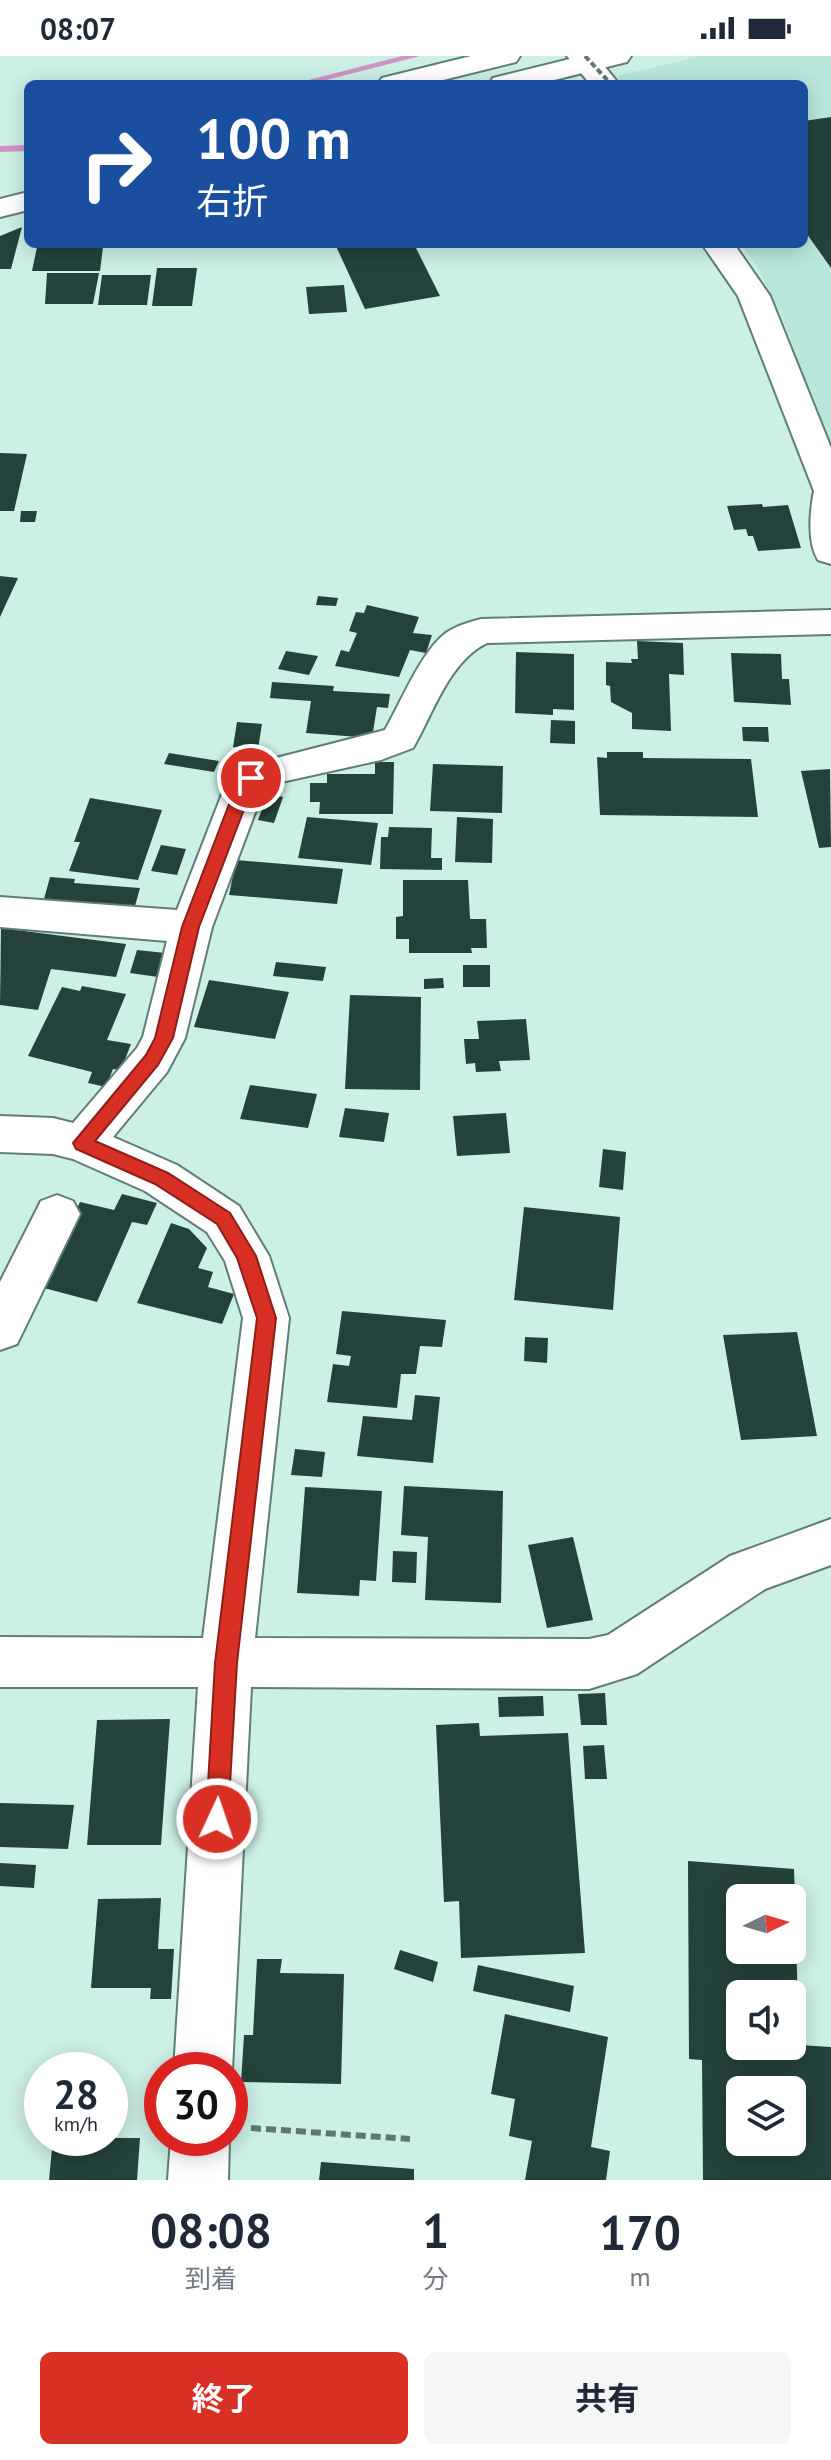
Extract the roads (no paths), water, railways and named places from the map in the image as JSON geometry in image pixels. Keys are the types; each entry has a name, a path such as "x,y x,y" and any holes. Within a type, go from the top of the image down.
{"main road":[{"path":"408,80 506,56"},
{"path":"521,80 617,56"},
{"path":"0,180 24,174"},
{"path":"0,208 24,202"},
{"path":"721,248 754,296 831,491 828,507 831,552"},
{"path":"82,1143 152,1060 164,1038 191,927 251,778 270,771 381,747 399,739 445,657 458,642 481,631 831,622"},
{"path":"0,912 191,927"},
{"path":"0,1134 53,1136 82,1143 161,1178 223,1219 246,1256 266,1318 226,1663 204,2052"},
{"path":"0,1330 57,1214"},
{"path":"0,1662 589,1664 619,1657 748,1572 831,1542"},
{"path":"198,2180 210,2156"}],"waterway":[{"path":"315,80 415,56"},
{"path":"0,149 24,148"}]}
